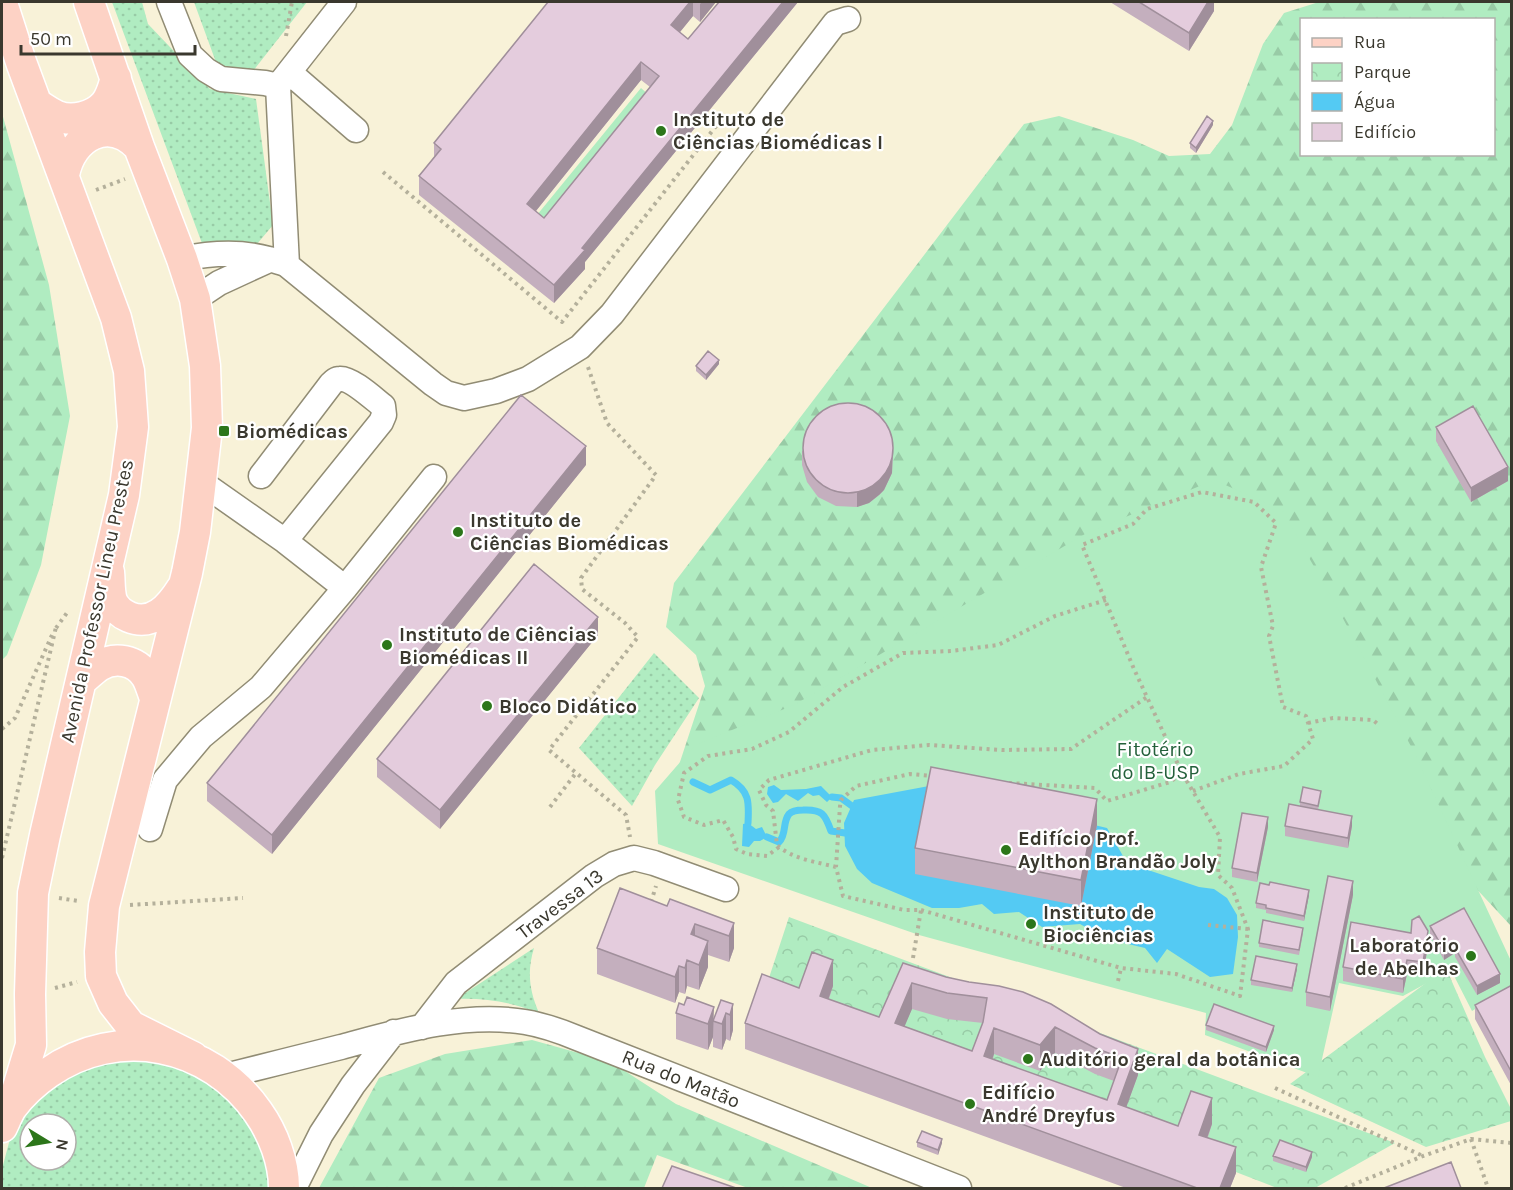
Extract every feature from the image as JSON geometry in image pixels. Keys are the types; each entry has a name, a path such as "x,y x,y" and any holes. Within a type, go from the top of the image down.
{"main road":[{"path":"89,2 195,299 205,366 207,428 195,532 184,584 104,906 100,952 101,976 113,1003 131,1026 194,1057 225,1076 248,1097 265,1122 277,1151 284,1188"},
{"name":"Avenida Professor Lineu Prestes","path":"3,9 116,318 129,371 132,427 124,495 33,893 31,1044 7,1117"},
{"path":"37,104 58,116 74,119 90,115 104,105 116,78"},
{"path":"68,187 71,152 82,140 98,132 114,131 131,138 144,159"},
{"path":"109,560 112,601 122,614 136,620 152,619 165,610 184,584"},
{"path":"81,681 100,665 120,660 140,668 147,676 155,698"},
{"path":"7,1117 34,1082 63,1063 94,1050 127,1045 161,1047 194,1057"}],"street":[{"path":"169,2 190,55 206,70 221,79 265,83 283,79 356,130"},
{"path":"278,262 283,79 344,2"},
{"path":"182,259 219,254 241,254 278,262 446,393 464,399 496,391 528,379 580,347 612,314 835,23 848,19"},
{"path":"195,299 219,283 278,262"},
{"path":"261,476 337,379 351,382 383,406 384,415 381,422 285,542"},
{"path":"150,829 165,780 201,737 261,687 345,588 434,477"},
{"path":"201,483 285,542 345,588"},
{"name":"Travessa 13","path":"422,1027 456,983 594,876 614,864 633,858 726,889"},
{"name":"Rua do Matão","path":"225,1076 394,1032 472,1020 499,1019 526,1022 552,1028 959,1188"},
{"path":"294,1188 321,1134 353,1085 394,1032"}],"path":[{"path":"286,40 292,2"},
{"path":"383,172 562,322 724,116 749,135"},
{"path":"68,187 144,159"},
{"path":"580,347 607,423 656,475 581,578 582,590 638,637 549,750 626,815"},
{"path":"933,776 910,774 856,786 841,800 836,867 843,896 904,910 921,910 1121,968 1176,974 1240,996 1248,929 1232,888 1218,875 1220,837 1182,773 1082,545 1133,524 1147,509 1202,492 1254,502 1276,523 1261,567 1273,626 1269,636 1283,707 1306,716 1313,739 1284,766 1239,774 1193,791"},
{"path":"778,846 767,856 747,854 736,849 733,837 723,820 704,825 684,817 678,800 684,773 708,756 752,749 789,732 843,687 903,653 951,651 998,645 1055,616 1106,600"},
{"path":"2,729 15,718 56,627 76,602"},
{"path":"2,858 56,627"},
{"path":"836,867 801,857 778,846 773,811 766,805 759,790 769,780 872,750 929,745 1002,750 1071,749 1147,697"},
{"path":"1308,723 1333,718 1373,720 1380,726"},
{"path":"550,807 576,773"},
{"path":"1001,782 1095,788 1107,801 1170,782 1182,773"},
{"path":"648,911 663,867"},
{"path":"33,893 104,906 243,898"},
{"path":"913,958 921,910"},
{"path":"1208,925 1248,929"},
{"path":"1118,981 1121,968"},
{"path":"30,994 101,976"},
{"path":"1275,1088 1423,1156"},
{"path":"1471,1139 1488,1188"},
{"path":"1345,1188 1471,1139 1512,1143"}],"green space":[{"path":"112,2 142,2 148,24 210,89 256,99 273,225 257,244 203,246"},
{"path":"194,2 307,2 253,71 217,65"},
{"path":"1319,2 1511,2 1511,926 1431,840 677,771 705,686 696,655 666,627 674,583 1024,124 1059,116 1133,140 1169,156 1210,154 1232,125 1263,44 1284,13"},
{"path":"641,88 651,97 548,224 537,215"},
{"path":"2,113 49,285 70,416 41,565 7,655 2,660"},
{"name":"Fitotério do IB-USP","path":"1214,480 1282,510 1415,754 1511,961 1511,987 1472,1011 1451,970 1403,996 1339,983 1318,1077 1205,1035 1206,1013 919,935 658,844 655,791 695,745 794,705 1085,534"},
{"path":"654,653 699,698 655,765 632,806 579,748"},
{"path":"789,917 1395,1143 1315,1188 1277,1188 765,990"},
{"path":"534,948 530,965 530,980 539,1013 498,1002 456,999"},
{"path":"1446,968 1485,1057 1511,1109 1511,1121 1426,1147 1290,1084"},
{"path":"532,1040 611,1062 676,1104 872,1188 748,1188 657,1155 644,1188 319,1188 379,1078 445,1054"},
{"path":"152,1058 193,1069 228,1094 254,1127 268,1168 268,1188 2,1188 2,1169 11,1135 18,1124 18,1172 78,1172 78,1112 26,1112 35,1099 69,1073 109,1059"}],"water":[{"path":"774,785 781,790 821,786 832,797 827,802 819,795 813,796 808,793 798,801 786,794 778,802 773,803 767,794 768,787"},
{"path":"929,786 1107,828 1127,863 1199,887 1214,889 1227,898 1237,915 1238,937 1233,974 1210,977 1167,949 1157,963 1145,948 1107,939 1080,924 1042,927 1019,912 994,914 982,904 959,908 932,908 872,883 857,869 845,846 844,823 854,800"},
{"path":"748,823 756,829 762,827 767,837 754,841 749,847 742,846 743,824"}],"building":[{"path":"548,2 690,2 671,25 688,39 719,2 783,2 582,248 585,250 554,285 419,176 441,149 434,143","holes":["641,62 659,76 544,218 527,204"]},
{"path":"1139,2 1208,2 1189,33"},
{"path":"1207,116 1213,121 1196,148 1190,143"},
{"path":"708,351 719,360 706,375 696,366"},
{"name":"Instituto de Ciências Biomédicas II","path":"521,395 586,446 272,835 207,783"},
{"path":"848,403 865,406 880,416 890,431 893,448 890,465 880,480 865,490 848,493 831,490 816,480 806,465 803,448 806,431 816,416 831,406"},
{"path":"1473,406 1508,467 1471,488 1436,427"},
{"name":"Bloco Didático","path":"534,564 598,617 440,810 377,759"},
{"name":"Edifício Prof. Aylthon Brandão Joly","path":"931,767 1097,799 1081,880 915,848"},
{"path":"1303,787 1321,791 1318,806 1300,802"},
{"path":"1289,804 1352,816 1348,838 1285,826"},
{"path":"1242,813 1268,817 1257,873 1232,868"},
{"path":"1328,876 1353,881 1330,997 1306,992"},
{"path":"1270,882 1309,890 1304,916 1266,908 1266,905 1256,903 1260,883 1269,885"},
{"path":"620,888 667,906 670,899 734,923 729,936 695,924 691,934 708,941 699,965 687,960 685,968 679,966 675,977 597,948"},
{"name":"Laboratório de Abelhas","path":"1464,908 1500,974 1477,986 1455,948 1459,946 1457,943 1444,950 1430,926"},
{"path":"1419,916 1428,931 1423,962 1407,960 1403,979 1343,967 1351,922 1411,933 1412,920"},
{"path":"1263,920 1303,928 1299,950 1259,943"},
{"path":"812,952 833,960 820,996 879,1017 903,963 946,977 1023,992 1051,1004 1100,1034 1138,1049 1118,1104 1178,1126 1191,1091 1212,1098 1199,1135 1236,1147 1220,1188 1197,1188 745,1023 762,974 799,988","holes":["912,983 947,993 987,998 983,1022 972,1051 895,1023","1055,1027 1095,1048 1122,1058 1107,1100 984,1056 994,1028 1040,1045"]},
{"path":"1256,956 1297,964 1292,988 1251,980"},
{"path":"1512,985 1512,1073 1475,1005"},
{"path":"687,997 714,1007 708,1024 676,1013 679,1003 684,1005"},
{"path":"721,1000 733,1004 730,1015 726,1013 722,1024 713,1021"},
{"path":"1214,1004 1274,1026 1266,1047 1206,1025"},
{"path":"922,1131 942,1139 938,1150 917,1142"},
{"path":"1280,1140 1312,1152 1306,1167 1273,1156"},
{"path":"1451,1162 1461,1188 1384,1188"},
{"path":"672,1166 736,1188 662,1188"}],"waterway":[{"path":"693,782 710,790 731,780 737,784 747,798 748,823"},
{"path":"832,797 841,798 852,806"},
{"path":"767,837 779,842 789,814 801,810 819,812 827,820 831,831 845,833"}],"place":[{"name":"Instituto de Ciências Biomédicas I","path":"661,131"},
{"name":"Biomédicas","path":"224,431"},
{"name":"Instituto de Ciências Biomédicas","path":"458,532"},
{"name":"Instituto de Ciências Biomédicas II","path":"387,645"},
{"name":"Bloco Didático","path":"487,706"},
{"name":"Edifício Prof. Aylthon Brandão Joly","path":"1006,850"},
{"name":"Instituto de Biociências","path":"1031,924"},
{"name":"Laboratório de Abelhas","path":"1471,956"},
{"name":"Auditório geral da botânica","path":"1028,1059"},
{"name":"Edifício André Dreyfus","path":"970,1104"}]}
